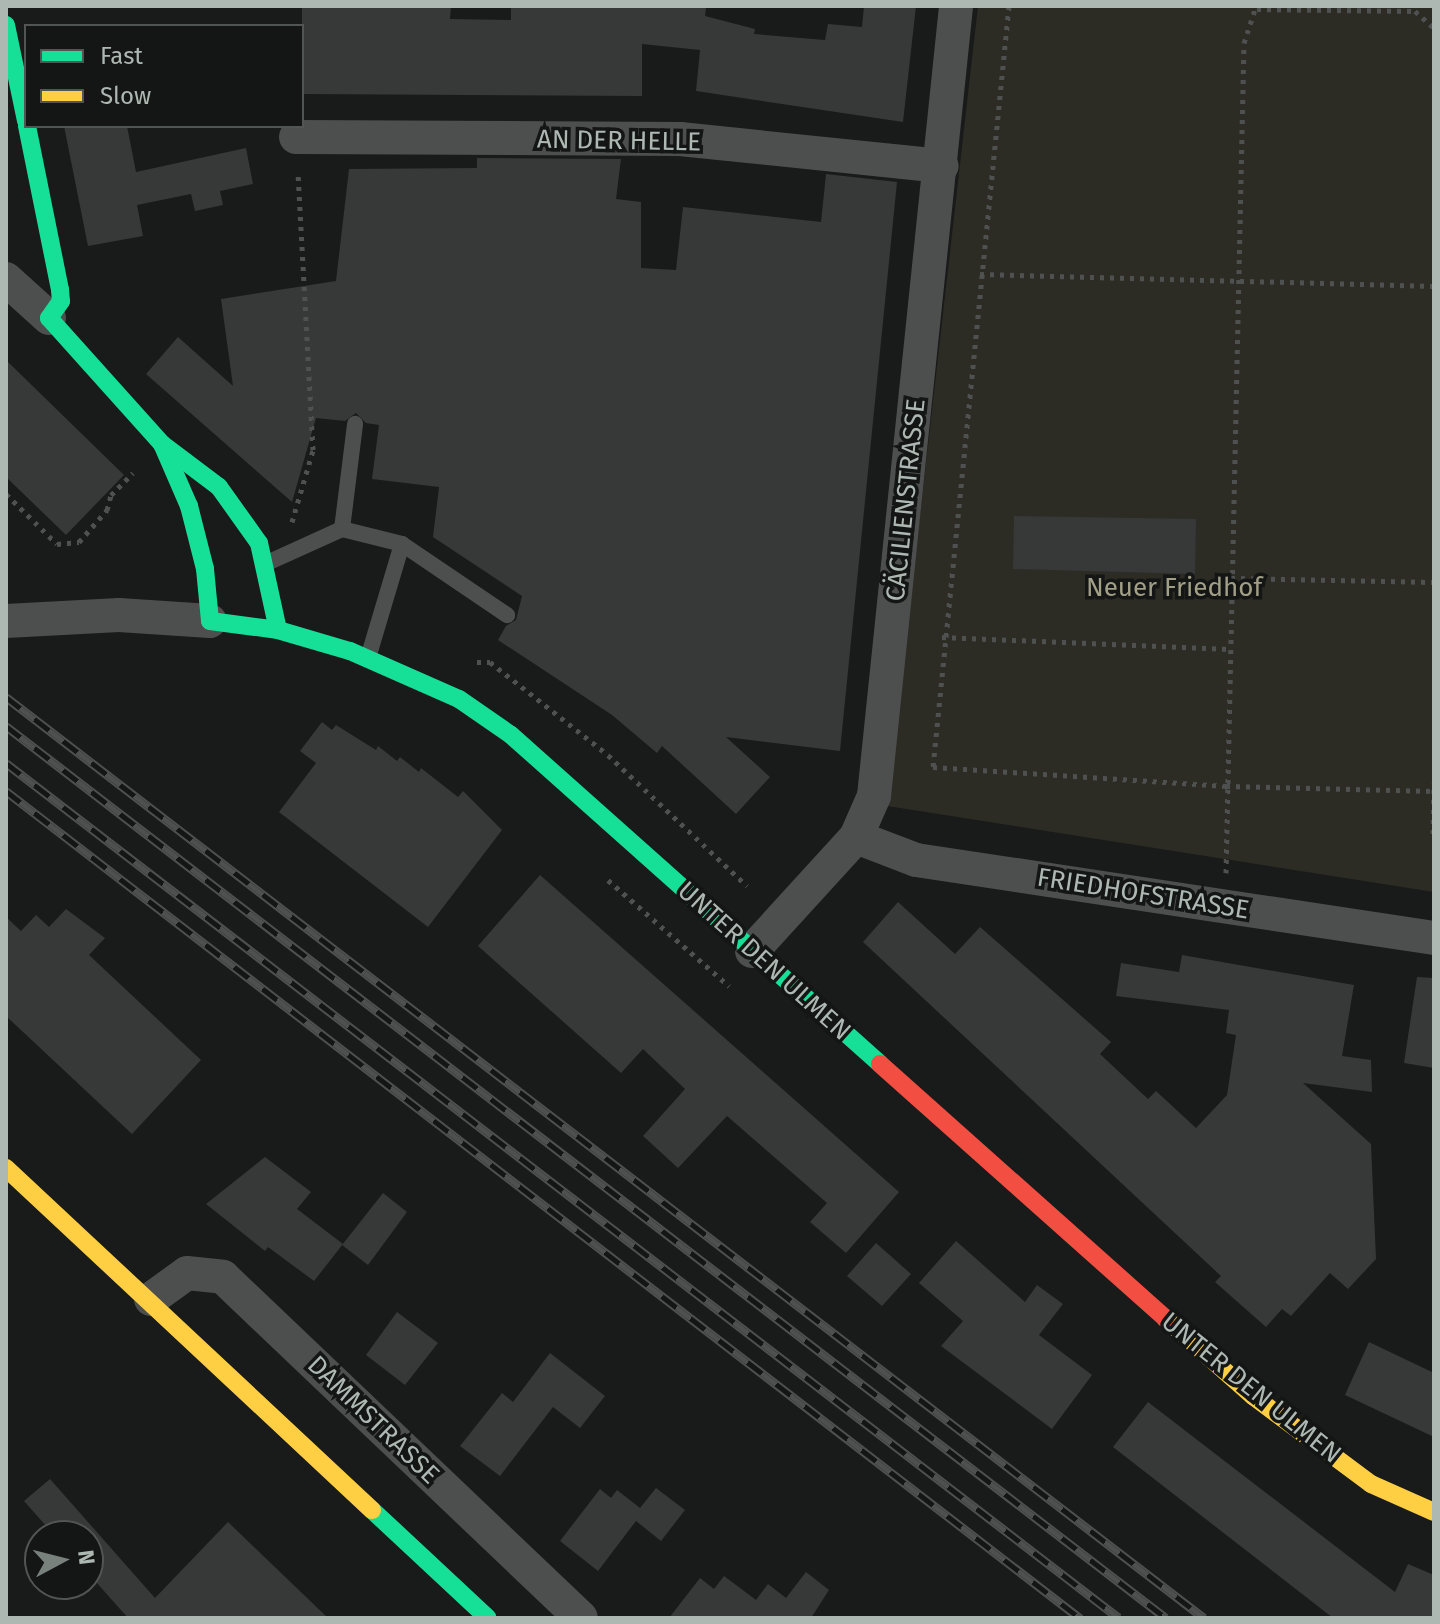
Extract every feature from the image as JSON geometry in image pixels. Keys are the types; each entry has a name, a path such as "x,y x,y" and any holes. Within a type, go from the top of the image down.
{"main road":[{"path":"6,25 20,120 60,290 61,301 49,318 162,444 219,487 259,543 278,630"},
{"path":"162,444 189,506 207,581 210,621"},
{"name":"UNTER DEN ULMEN","path":"210,621 278,630 368,658 459,699 511,735 1253,1396 1371,1484 1434,1512"},
{"path":"6,1168 151,1299 488,1618"}],"street":[{"name":"CÄCILIENSTRASSE","path":"752,951 856,837 874,796 942,166 956,6"},
{"name":"AN DER HELLE","path":"296,137 680,139 942,166"},
{"path":"6,279 49,318"},
{"name":"UNTER DEN ULMEN","path":"6,621 119,615 210,621"},
{"name":"FRIEDHOFSTRASSE","path":"856,837 916,860 1434,938"},
{"name":"DAMMSTRASSE","path":"151,1299 187,1273 223,1277 581,1618"}],"lane":[{"path":"342,529 355,424"},
{"path":"264,565 342,529 402,544 507,615"},
{"path":"368,658 402,544"}],"path":[{"path":"1009,6 942,637 933,767 1226,786 1434,791"},
{"path":"1415,11 1421,6"},
{"path":"1225,906 1244,43 1257,8 1415,11 1434,28"},
{"path":"282,530 293,521 313,450 296,137"},
{"path":"980,274 1237,278 1434,286"},
{"path":"6,494 57,544 79,542 107,510 111,495 137,469"},
{"path":"1231,578 1434,582"},
{"path":"942,637 1230,649"},
{"path":"1433,834 1434,783"}],"green space":[{"name":"Neuer Friedhof","path":"978,6 1434,6 1434,892 887,806"}],"building":[{"path":"302,6 451,6 450,19 511,20 511,7 688,6 706,8 705,16 755,29 754,34 825,40 828,24 862,27 864,6 916,6 903,122 696,91 700,50 642,44 642,96 304,94"},
{"path":"64,128 127,128 136,172 246,148 253,184 220,191 223,205 195,211 191,194 137,205 143,236 88,246"},
{"path":"477,158 621,159 616,199 641,202 641,268 676,270 683,207 821,222 826,174 897,182 840,751 726,737 770,777 736,814 662,746 657,753 612,715 498,640 506,626 516,620 522,596 433,537 439,487 372,479 379,425 366,423 356,413 345,421 316,418 292,502 146,374 178,337 233,386 221,299 336,281 349,169 477,168"},
{"path":"6,360 124,475 66,535 6,477"},
{"path":"1014,516 1196,519 1195,574 1013,569"},
{"path":"322,722 332,730 336,725 376,750 378,746 397,761 400,757 419,772 421,768 458,797 463,791 502,830 428,927 279,812 316,763 300,751"},
{"path":"540,875 899,1192 846,1253 810,1222 827,1203 727,1116 678,1168 643,1136 685,1089 643,1049 621,1073 478,946"},
{"path":"898,902 955,954 980,927 1111,1042 1100,1054 1148,1099 1156,1091 1196,1128 1227,1095 1236,1035 1226,1033 1229,1010 1116,996 1121,963 1179,972 1182,955 1354,985 1342,1056 1371,1060 1372,1092 1303,1083 1371,1144 1376,1259 1348,1289 1330,1273 1291,1316 1282,1309 1266,1327 1215,1282 1221,1276 863,942"},
{"path":"66,909 105,938 89,955 201,1060 132,1134 6,1016 6,917 21,931 36,915 49,927"},
{"path":"1417,977 1434,978 1434,1068 1404,1063"},
{"path":"265,1157 311,1192 297,1209 343,1244 314,1281 268,1247 265,1251 206,1204"},
{"path":"383,1193 407,1212 368,1265 342,1245"},
{"path":"956,1241 1025,1302 1037,1285 1063,1304 1039,1335 1092,1375 1052,1429 941,1346 963,1321 919,1283"},
{"path":"876,1243 911,1274 882,1306 847,1276"},
{"path":"397,1312 438,1343 405,1385 366,1355"},
{"path":"1369,1342 1434,1373 1434,1437 1345,1395"},
{"path":"550,1353 605,1396 580,1428 553,1407 500,1476 460,1446 502,1393 513,1402"},
{"path":"1148,1402 1395,1592 1408,1564 1434,1575 1434,1618 1333,1618 1113,1447"},
{"path":"50,1479 86,1520 41,1520 24,1501"},
{"path":"656,1488 685,1510 661,1541 636,1521 598,1571 560,1541 600,1489 611,1498 617,1490 640,1508"},
{"path":"228,1522 328,1618 128,1618 104,1591 104,1540 155,1598"},
{"path":"806,1572 829,1590 811,1618 669,1618 700,1578 714,1589 724,1576 756,1600 768,1584 786,1598"}],"railway":[{"path":"6,697 1204,1618"},
{"path":"6,726 1166,1618"},
{"path":"6,763 1119,1618"},
{"path":"6,791 1080,1618"}],"traffic: fast":[{"path":"6,25 24,111"},
{"path":"27,128 60,290 61,301 49,318 162,444 219,487 259,543 278,630"},
{"path":"162,444 189,506 205,569 210,621 278,630 350,651 459,699 511,735 880,1064"},
{"path":"372,1510 488,1618"}],"traffic: slow":[{"path":"6,1168 372,1510"},
{"path":"1165,1318 1253,1396 1371,1484 1434,1512"}],"traffic: jam":[{"path":"880,1064 1165,1318"}]}
